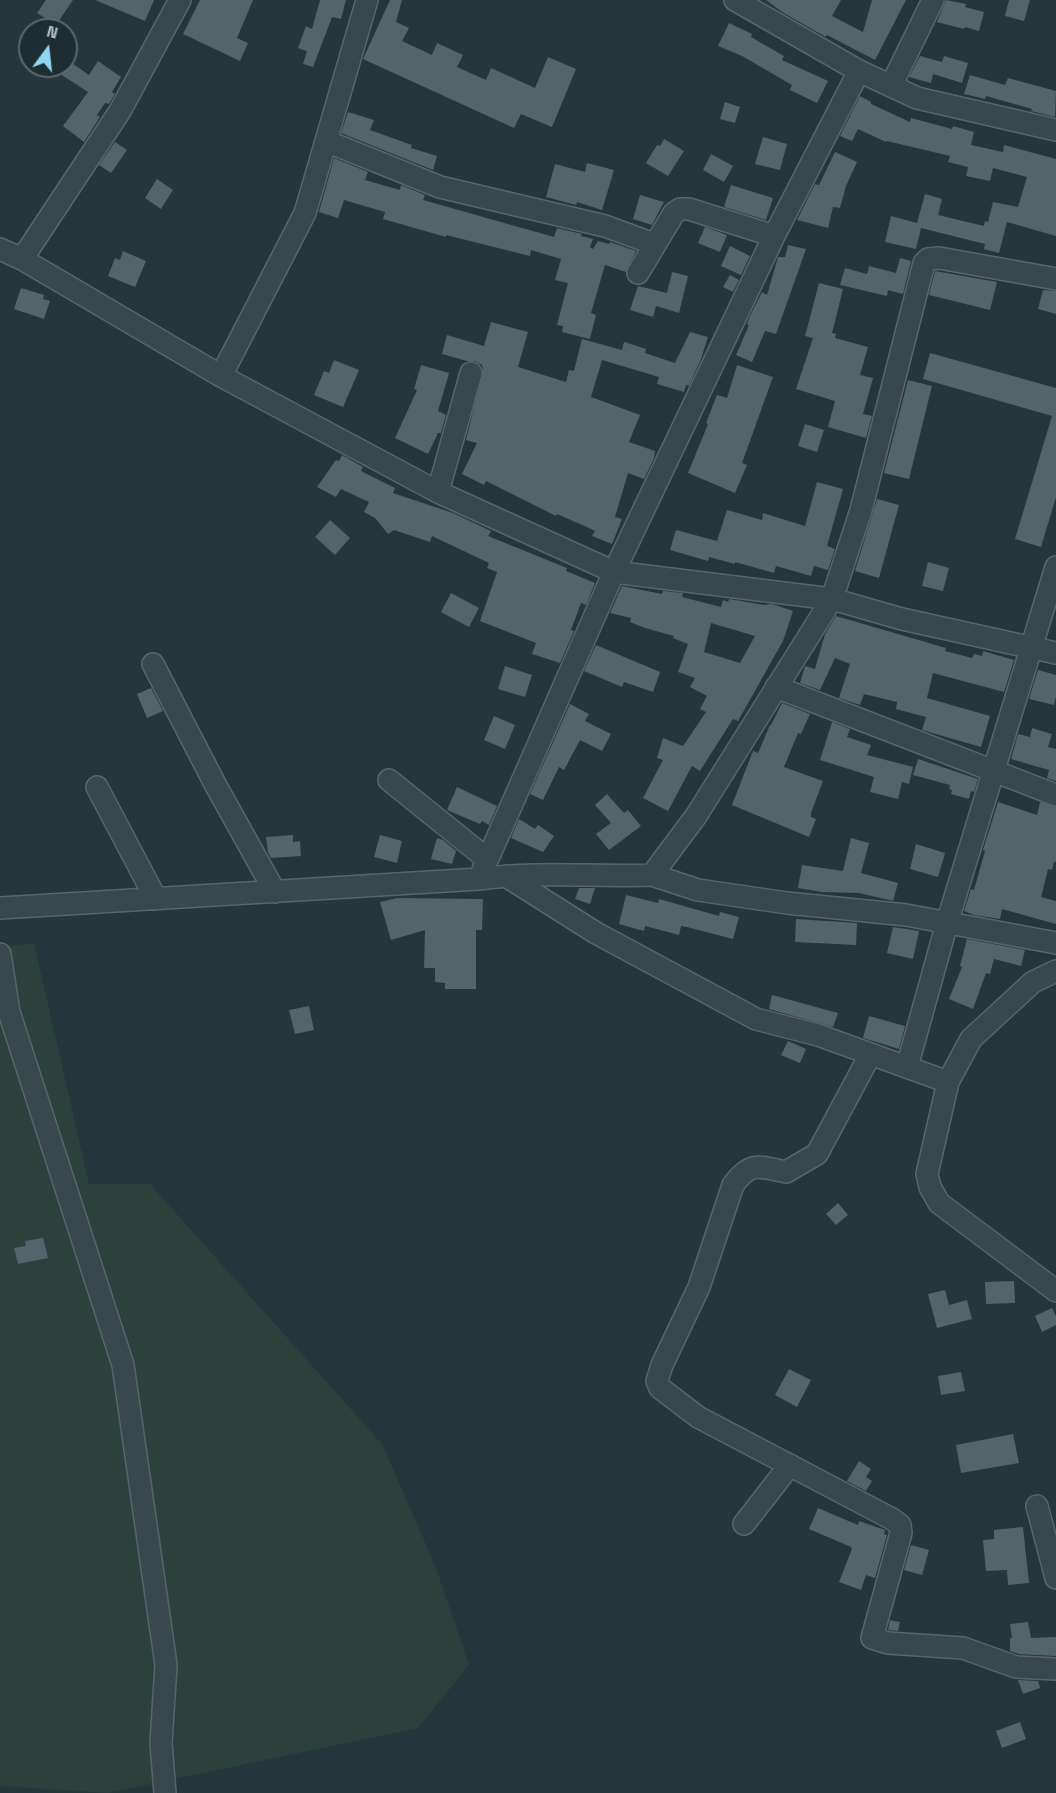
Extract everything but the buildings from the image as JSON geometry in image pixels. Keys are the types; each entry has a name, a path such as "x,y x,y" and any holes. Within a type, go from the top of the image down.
{"street":[{"path":"22,259 120,111 180,0"},
{"path":"221,376 304,213 367,0"},
{"path":"735,0 859,71 917,98 1056,130"},
{"path":"891,86 933,0"},
{"path":"479,879 614,572 774,236 859,71"},
{"path":"326,141 440,187 605,226 654,244"},
{"path":"638,273 674,213 680,209 689,209 774,236"},
{"path":"0,249 22,259 221,376 438,492 614,572 832,599 902,619 1056,653"},
{"path":"652,875 696,816 832,599 861,510 924,263 928,259 939,258 1056,279"},
{"path":"438,492 471,373"},
{"path":"907,1067 947,923 1056,567"},
{"path":"153,664 275,892"},
{"path":"776,687 1056,795"},
{"path":"389,780 487,859"},
{"path":"97,787 156,899"},
{"path":"0,908 506,876 652,875 698,890 787,903 906,915 1056,943"},
{"path":"506,876 596,933 756,1019 818,1035 948,1082"},
{"path":"0,954 9,1012 123,1365 166,1665 161,1743 165,1793"},
{"path":"1056,971 1033,982 971,1039 948,1082 927,1174 930,1187 939,1203 1056,1291"},
{"path":"870,1054 817,1154 786,1172 755,1166 742,1172 733,1185 699,1287 662,1365 657,1381 660,1388 698,1417 900,1525 901,1533 872,1638 888,1643 963,1648 1016,1667 1056,1669"},
{"path":"744,1524 790,1465"},
{"path":"1037,1506 1056,1578"}],"green space":[{"path":"34,943 89,1184 150,1184 382,1444 435,1565 469,1665 418,1728 108,1793 0,1786 0,947"}]}
